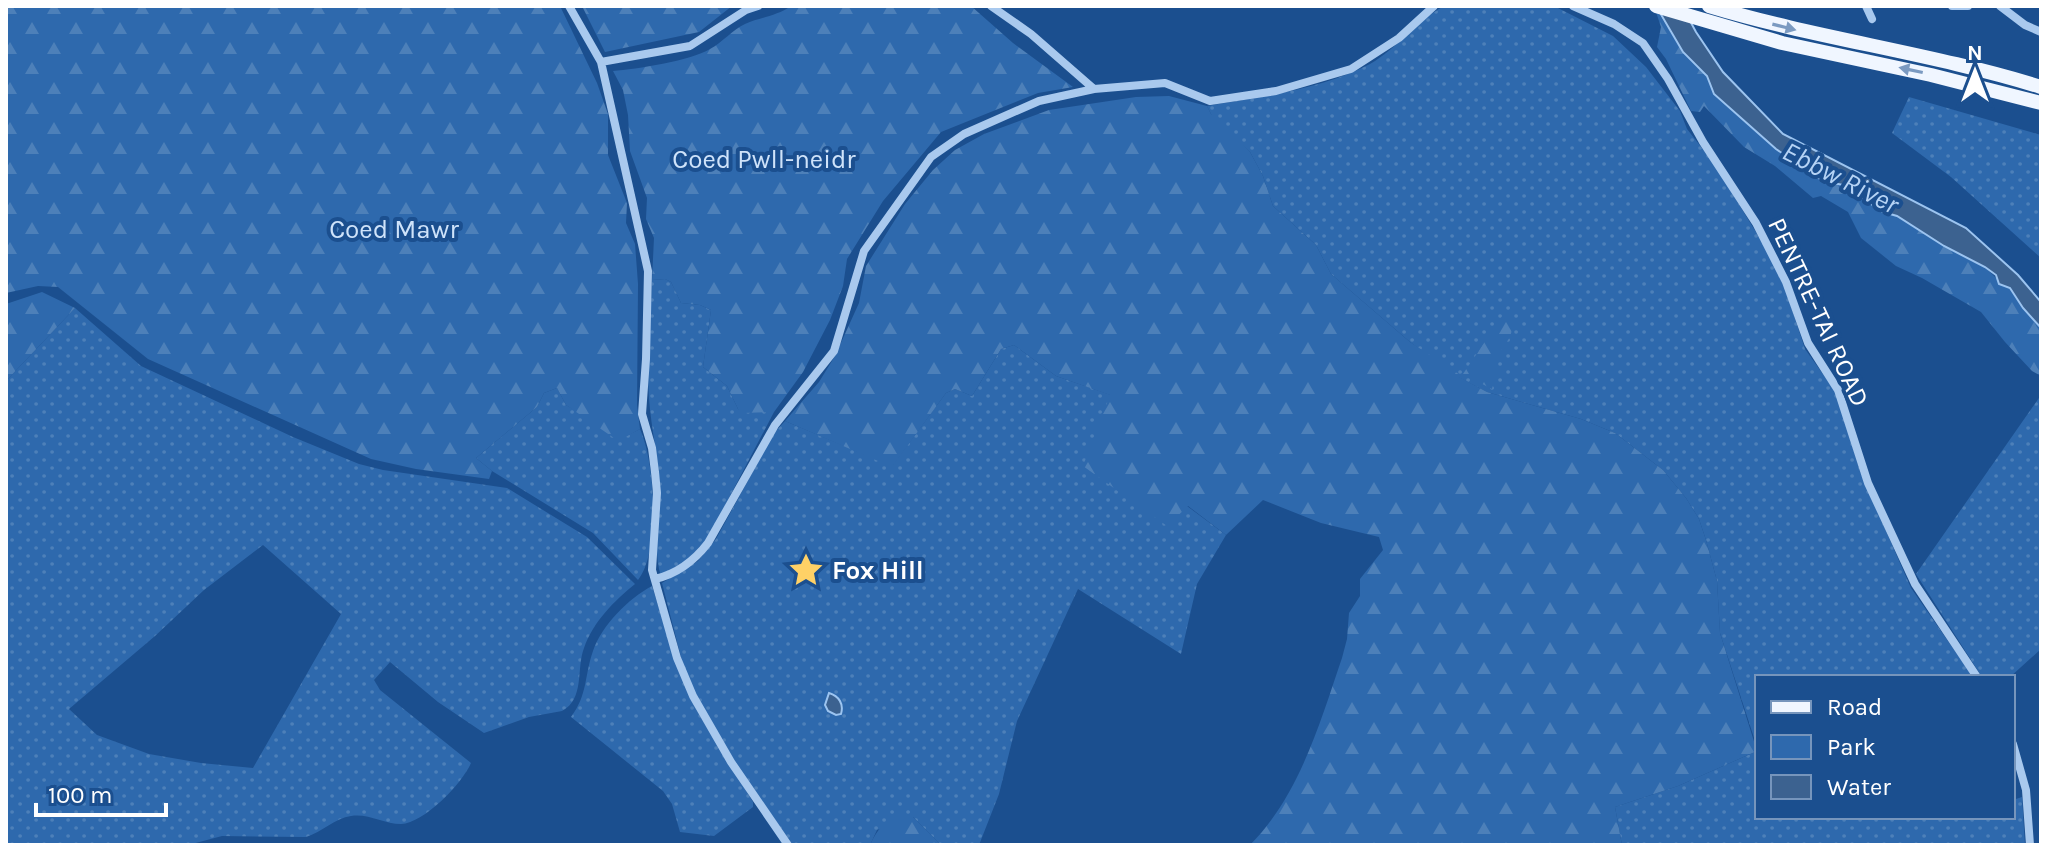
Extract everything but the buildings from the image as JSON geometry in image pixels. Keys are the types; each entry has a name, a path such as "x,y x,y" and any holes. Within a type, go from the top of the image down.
{"main road":[{"path":"1656,6 1782,43 1941,77 2041,103"},
{"path":"1709,6 1790,29 1952,63 2041,87"}],"street":[{"path":"569,6 601,62 648,271 642,414 652,448 657,493 652,570 677,658 693,696 731,762 788,845"},
{"path":"601,62 690,46 746,10 758,6"},
{"path":"991,6 1031,34 1094,89"},
{"path":"655,579 679,570 696,558 708,543 775,425 834,351 864,251 931,157 964,134 1039,101 1094,89 1165,83 1210,101 1276,91 1325,77 1351,69 1375,56 1434,6"},
{"name":"PENTRE-TAI ROAD","path":"1573,6 1614,24 1643,43 1756,223 1786,282 1808,343 1838,390 1868,483 1915,584 1976,675"},
{"path":"1866,6 1872,19"},
{"path":"1952,6 1968,6"},
{"path":"2000,6 2025,25 2041,32"},
{"path":"2015,751 2026,790 2030,845"}],"green space":[{"name":"Coed Mawr","path":"6,6 560,6 597,83 608,114 608,155 627,203 626,223 635,244 640,429 622,439 614,438 566,405 557,388 544,393 537,407 476,458 492,471 489,479 416,469 371,459 148,359 58,287 38,286 6,293"},
{"path":"582,6 732,6 699,32 605,52"},
{"name":"Coed Pwll-neidr","path":"791,6 971,6 1013,43 1073,87 1038,93 941,132 883,201 847,259 843,286 830,320 803,372 774,412 743,413 727,386 703,367 711,310 681,303 671,282 652,280 654,238 646,219 647,198 630,151 623,90 613,71 663,64 701,53 745,24"},
{"path":"1444,6 1554,6 1613,36 1646,67 1680,111 1687,129 1713,162 1762,242 1784,285 1805,349 1835,391 1861,474 1911,588 1972,675 1755,675 1755,741 1720,633 1717,581 1699,519 1663,470 1615,433 1581,419 1487,392 1458,377 1410,342 1331,274 1316,245 1273,206 1263,176 1250,152 1211,114 1207,106 1290,91 1351,73 1380,58"},
{"path":"1654,6 1683,52 1707,76 1714,94 1776,149 1823,181 1843,185 1883,211 1985,267 2005,287 2010,287 2041,328 2041,376 2032,371 1981,312 1896,266 1861,238 1848,212 1821,196 1813,198 1775,166 1744,147 1704,106 1700,112 1691,111 1657,47 1661,27"},
{"path":"1169,96 1207,106 1211,114 1219,118 1250,152 1263,176 1273,206 1316,245 1331,274 1410,342 1459,377 1487,392 1581,419 1615,433 1663,470 1699,519 1706,540 1717,581 1720,633 1755,752 1678,786 1615,807 1622,845 1250,845 1282,804 1306,758 1342,658 1349,613 1360,596 1360,579 1383,550 1379,537 1321,523 1263,500 1226,535 1188,506 1167,526 1083,466 1110,395 1056,376 1014,345 1001,349 972,396 955,389 946,393 892,467 785,421 819,382 835,356 859,303 866,266 905,204 933,170 955,150 984,134 1049,110 1136,97"},
{"path":"1909,97 2041,135 2041,258 1951,177 1892,133"},
{"path":"652,280 671,282 681,303 711,310 703,367 727,386 738,409 774,412 708,538 686,561 661,576 657,545 659,478 648,369"},
{"path":"42,292 75,308 6,381 6,304"},
{"path":"75,308 141,366 293,437 359,464 383,470 507,488 587,537 635,584 612,605 593,629 582,656 574,699 562,711 529,717 484,733 438,702 390,662 374,680 380,690 471,763 460,781 441,801 410,822 395,824 351,816 306,837 222,836 188,845 6,845 6,381","holes":["263,545 341,614 253,768 149,754 97,735 69,709 204,590"]},
{"path":"1505,312 1513,326 1500,352 1492,389 1463,374"},
{"path":"1014,345 1056,376 1111,395 1187,506 1226,535 1197,584 1181,654 1078,589 1017,721 999,794 979,845 941,845 913,817 877,830 870,845 793,845 736,764 695,694 682,661 662,583 698,561 716,539 774,433 785,421 892,466 946,393 955,389 972,396 1001,349"},
{"path":"557,388 566,405 622,438 640,429 652,484 653,528 645,567 638,580 593,533 476,458 537,407 544,393"},
{"path":"2041,395 2041,649 2012,675 1981,675 1916,574"},
{"path":"652,586 678,669 697,711 753,802 753,807 714,836 680,832 672,804 663,791 571,717 583,693 597,641 625,605"},
{"path":"1755,752 1755,819 2015,819 2015,799 2022,797 2025,845 1622,845 1615,807 1678,786"},
{"path":"901,815 913,817 941,845 870,845 882,826"}],"water":[{"name":"Ebbw River","path":"1656,6 1682,6 1723,72 1783,134 1966,228 2018,275 2041,302 2041,328 2010,288 1999,284 1996,275 1985,267 1897,216 1883,212 1843,185 1823,181 1776,149 1714,94 1707,76 1683,52"},
{"path":"829,693 840,701 841,714 828,711 825,705"}],"place":[{"name":"Fox Hill","path":"806,570"}]}
